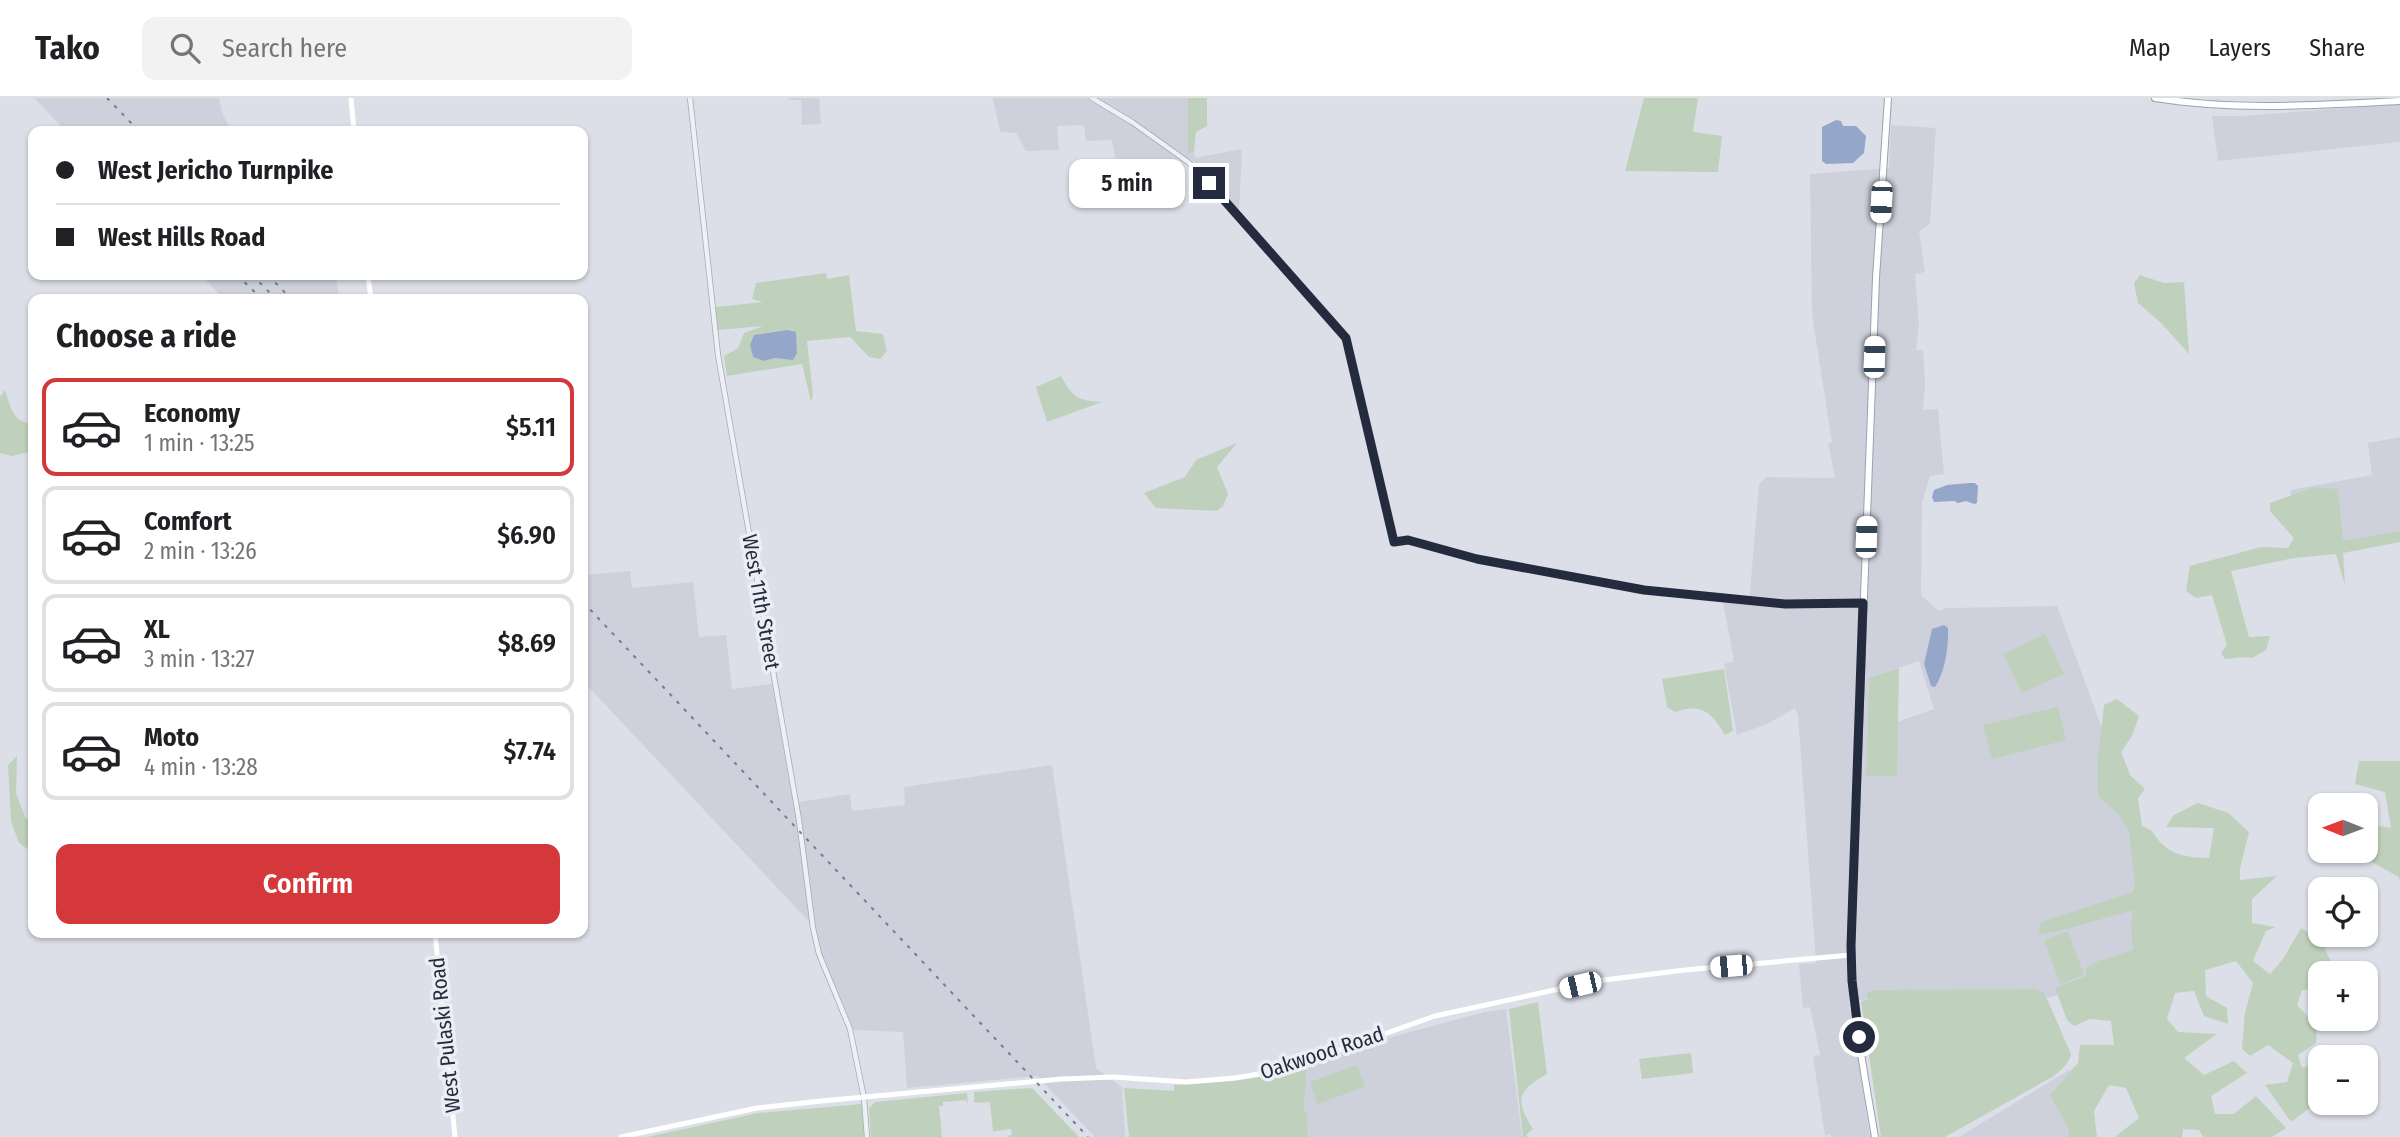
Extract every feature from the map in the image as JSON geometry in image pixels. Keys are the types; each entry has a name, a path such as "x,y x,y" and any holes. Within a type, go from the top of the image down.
{"main road":[{"path":"351,98 354,126"},
{"path":"1875,1137 1856,1018 1851,955 1878,249 1888,98"},
{"path":"2155,98 2223,106 2281,107 2400,101"},
{"name":"West Pulaski Road","path":"435,938 455,1137"},
{"name":"Oakwood Road","path":"621,1137 757,1108 1062,1079 1113,1077 1186,1082 1235,1078 1270,1072 1311,1060 1435,1016 1596,981 1658,972 1851,955"}],"street":[{"name":"West 11th Street","path":"690,98 718,355 799,820 813,928 819,954 850,1029 864,1098 867,1137"},
{"path":"1092,98 1132,122 1188,162 1250,226 1346,338 1394,542 1408,540 1477,559 1644,590 1785,604 1863,603"}],"shaded area":[{"path":"34,98 219,98 222,113 229,126 61,126"},
{"path":"788,98 819,98 821,124 802,125 801,100"},
{"path":"993,98 1188,98 1188,153 1194,152 1195,158 1242,149 1239,213 1184,157 1118,174 1112,140 1086,141 1084,125 1057,126 1059,150 1026,151 1016,133 1000,132"},
{"path":"2400,104 2400,142 2218,161 2212,116"},
{"path":"1891,125 1936,128 1930,224 1919,231 1925,272 1915,274 1919,326 1916,350 1923,350 1923,410 1938,409 1944,474 1930,476 1922,503 1921,595 1939,611 1946,608 2057,606 2183,948 2043,1000 2038,989 1895,988 1894,997 1849,1001 1870,1137 1831,1137 1830,1134 1825,1136 1813,1056 1820,1055 1810,1007 1803,1008 1799,964 1816,963 1798,715 1795,708 1767,724 1737,735 1724,664 1734,661 1723,602 1749,604 1759,484 1767,477 1835,478 1812,314 1810,174 1889,168","holes":["1919,661 1934,709 1897,722 1895,776 1866,776 1869,678"]},
{"path":"206,280 337,280 338,294 219,294"},
{"path":"2400,437 2400,536 2300,554 2290,490 2372,475 2368,443"},
{"path":"630,571 632,588 693,582 699,637 726,635 732,689 772,684 793,803 850,794 852,811 905,805 904,787 1052,765 1096,1068 1122,1087 1125,1137 1095,1137 1037,1076 907,1088 903,1032 854,1030 818,944 815,928 588,686 588,575"},
{"path":"1506,1009 1522,1137 1308,1137 1307,1115 1304,1110 1307,1067 1391,1037"},
{"path":"2115,1063 2122,1078 2076,1107 2081,1137 1959,1137 2069,1070"}],"green space":[{"path":"1188,98 1207,98 1207,126 1196,132 1194,152 1188,153"},
{"path":"1644,98 1698,98 1693,132 1722,136 1718,172 1625,171"},
{"path":"826,273 827,279 849,275 856,331 883,334 887,351 880,359 869,357 850,337 807,341 813,395 811,402 802,364 727,376 724,356 738,348 744,333 763,326 718,330 715,307 763,302 752,299 756,283","holes":["787,330 775,358 764,361 753,357 750,345 759,334"]},
{"path":"2140,275 2164,283 2184,282 2189,354 2162,324 2138,303 2134,283"},
{"path":"1061,376 1077,396 1102,402 1047,422 1036,387"},
{"path":"5,390 16,417 28,422 28,452 12,456 0,453 0,397"},
{"path":"1237,443 1217,467 1228,494 1223,506 1217,511 1156,508 1144,493 1185,477 1196,460"},
{"path":"2314,487 2338,489 2343,541 2400,531 2400,542 2343,553 2345,586 2336,554 2294,558 2231,571 2249,637 2270,636 2266,650 2252,658 2225,659 2221,653 2227,645 2212,595 2196,598 2186,591 2190,566 2261,547 2288,548 2294,538 2270,511 2270,503"},
{"path":"2045,634 2064,674 2022,693 2003,654"},
{"path":"1899,668 1897,776 1866,776 1869,678"},
{"path":"1724,669 1733,731 1725,735 1705,711 1684,709 1675,712 1667,707 1662,679"},
{"path":"2117,699 2139,716 2132,736 2121,752 2130,775 2145,789 2138,798 2142,826 2173,852 2190,857 2209,858 2214,828 2166,827 2174,815 2198,803 2228,813 2249,832 2240,880 2277,876 2252,899 2252,923 2276,927 2266,931 2253,961 2270,974 2283,959 2301,928 2308,932 2308,947 2324,947 2331,961 2308,961 2308,990 2302,990 2297,1005 2308,1017 2308,1031 2317,1031 2316,1043 2308,1045 2308,1048 2298,1055 2302,1068 2308,1066 2308,1109 2291,1122 2265,1085 2287,1082 2293,1063 2268,1045 2250,1056 2242,1049 2245,1013 2253,983 2236,961 2205,970 2206,996 2227,1008 2228,1024 2204,1016 2194,991 2175,993 2167,1019 2178,1032 2217,1034 2184,1058 2204,1075 2234,1061 2247,1073 2211,1096 2215,1114 2234,1114 2256,1096 2286,1128 2272,1137 2203,1137 2199,1130 2183,1129 2182,1137 2115,1137 2139,1118 2126,1088 2109,1085 2094,1111 2097,1137 2068,1137 2069,1130 2050,1095 2078,1063 2080,1045 2114,1045 2111,1021 2090,1019 2074,1026 2067,1020 2055,988 2086,976 2086,968 2098,961 2133,950 2133,910 2038,935 2041,922 2133,892 2135,885 2129,832 2120,816 2098,796 2098,758 2104,705"},
{"path":"2058,707 2066,740 1992,759 1983,725"},
{"path":"17,756 16,793 28,820 28,849 19,843 11,821 8,765"},
{"path":"2359,761 2400,761 2400,883 2399,877 2374,863 2378,863 2378,826 2391,828 2385,792 2355,784"},
{"path":"2068,931 2084,975 2060,984 2044,940"},
{"path":"2038,989 2044,992 2071,1054 2062,1069 1945,1137 1881,1137 1861,1001 1868,1000 1867,993 1873,990"},
{"path":"1538,1002 1547,1074 1530,1085 1522,1097 1523,1110 1533,1129 1526,1135 1528,1137 1523,1137 1509,1009"},
{"path":"1691,1053 1693,1073 1642,1079 1639,1059"},
{"path":"1357,1065 1365,1087 1317,1104 1310,1082"},
{"path":"1307,1067 1304,1110 1307,1115 1308,1137 1129,1137 1124,1088 1174,1091 1174,1085 1241,1080"},
{"path":"1029,1088 1079,1137 1008,1137 1012,1134 1011,1129 989,1132 993,1131 990,1102 974,1103 974,1092"},
{"path":"967,1093 968,1104 966,1100 943,1102 943,1106 939,1106 942,1137 871,1137 869,1108 875,1102"},
{"path":"862,1104 864,1137 647,1137 758,1113"}],"water":[{"path":"1836,120 1841,121 1843,126 1856,126 1866,136 1864,153 1853,163 1826,164 1822,161 1822,127"},
{"path":"787,330 796,332 797,353 793,360 775,358 764,361 753,357 750,345 754,335"},
{"path":"1975,483 1978,486 1977,503 1974,504 1966,501 1934,502 1932,497 1934,490 1947,485"},
{"path":"1944,625 1948,628 1947,650 1944,667 1935,687 1931,686 1924,664 1932,629"}],"railway":[{"path":"107,98 134,126"},
{"path":"242,280 257,294"},
{"path":"257,280 271,294"},
{"path":"273,280 286,294"},
{"path":"588,607 1088,1137"}],"route":[{"path":"1209,183 1346,338 1394,542 1408,540 1477,559 1644,590 1785,604 1863,603 1851,946 1859,1037"}]}
